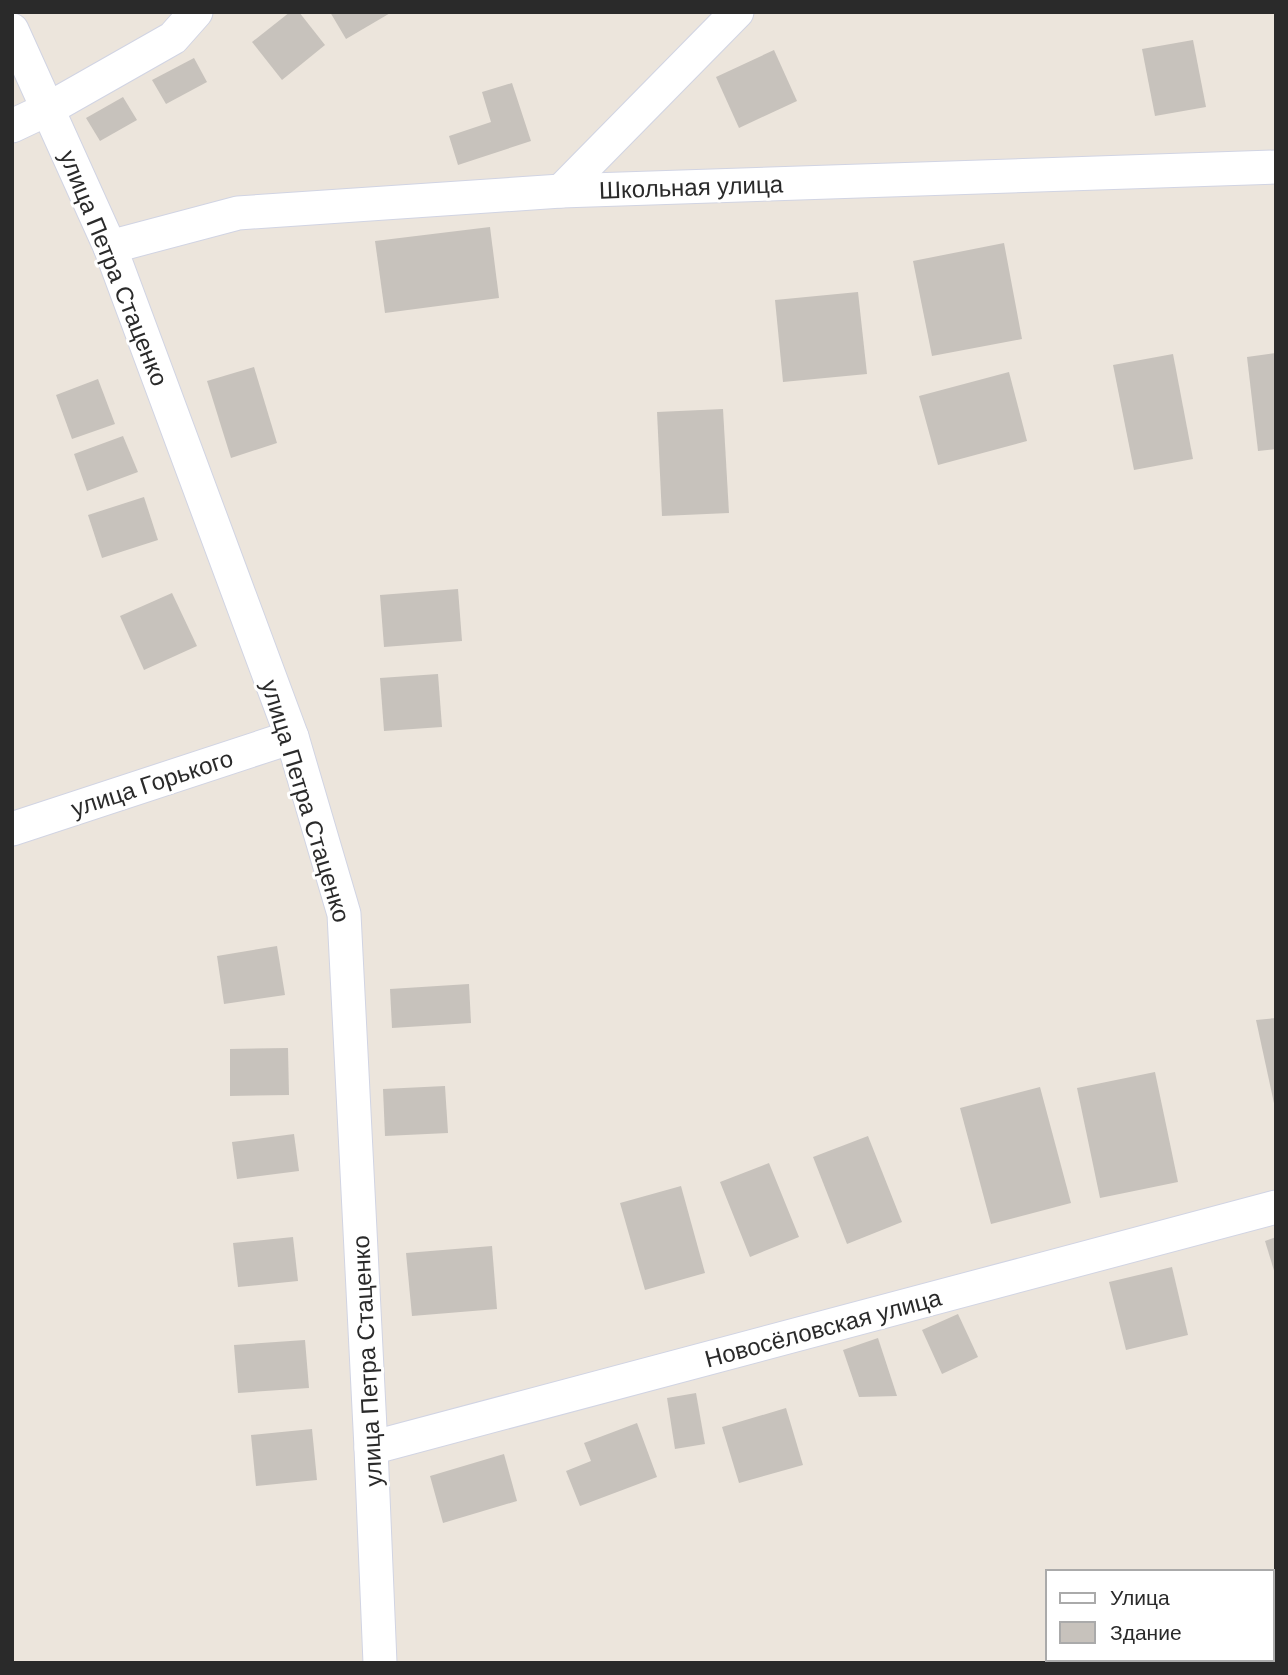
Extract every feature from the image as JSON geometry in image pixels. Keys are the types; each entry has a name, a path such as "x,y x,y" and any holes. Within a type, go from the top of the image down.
{"street":[{"path":"12,127 173,37 196,12"},
{"path":"561,191 737,12"},
{"name":"улица Петра Стаценко","path":"12,30 110,247 292,737 345,914 380,1663"},
{"name":"Школьная улица","path":"110,247 238,214 561,191 1276,167"},
{"name":"улица Горького","path":"12,829 292,737"},
{"name":"Новосёловская улица","path":"371,1448 1276,1207"}],"building":[{"path":"290,12 299,12 325,45 282,80 252,42"},
{"path":"330,12 392,12 346,39"},
{"path":"1193,40 1206,107 1155,116 1142,49"},
{"path":"774,50 797,101 739,128 716,77"},
{"path":"194,58 207,82 166,104 152,80"},
{"path":"512,83 531,141 458,165 449,136 491,122 482,92"},
{"path":"123,97 137,120 100,141 86,118"},
{"path":"490,227 499,298 385,313 375,241"},
{"path":"1004,243 1022,339 932,356 913,261"},
{"path":"858,292 867,374 783,382 775,300"},
{"path":"1276,353 1276,449 1258,451 1247,357"},
{"path":"1173,354 1193,459 1134,470 1113,365"},
{"path":"254,367 277,443 231,458 207,381"},
{"path":"1009,372 1027,441 938,465 919,396"},
{"path":"98,379 115,424 72,439 56,395"},
{"path":"723,409 729,513 662,516 657,412"},
{"path":"123,436 138,472 87,491 74,454"},
{"path":"144,497 158,540 102,558 88,515"},
{"path":"458,589 462,641 384,647 380,595"},
{"path":"172,593 197,646 144,670 120,616"},
{"path":"438,674 442,727 384,731 380,678"},
{"path":"277,946 285,995 224,1004 217,956"},
{"path":"469,984 471,1023 392,1028 390,989"},
{"path":"1276,1018 1276,1108 1275,1108 1256,1020"},
{"path":"288,1048 289,1095 230,1096 230,1049"},
{"path":"1155,1072 1178,1182 1100,1198 1077,1088"},
{"path":"445,1086 448,1133 385,1136 383,1089"},
{"path":"1040,1087 1071,1203 991,1224 960,1108"},
{"path":"294,1134 299,1171 237,1179 232,1142"},
{"path":"868,1136 902,1222 847,1244 813,1157"},
{"path":"769,1163 799,1237 750,1257 720,1182"},
{"path":"681,1186 705,1273 645,1290 620,1203"},
{"path":"293,1237 298,1281 238,1287 233,1243"},
{"path":"1276,1237 1276,1274 1275,1274 1265,1241"},
{"path":"492,1246 497,1309 412,1316 406,1253"},
{"path":"1172,1267 1188,1335 1126,1350 1109,1282"},
{"path":"958,1314 978,1357 942,1374 922,1330"},
{"path":"878,1338 897,1396 859,1397 843,1350"},
{"path":"305,1340 309,1388 238,1393 234,1345"},
{"path":"696,1393 705,1444 675,1449 667,1398"},
{"path":"786,1408 803,1465 739,1483 722,1427"},
{"path":"637,1423 657,1477 580,1506 566,1471 591,1461 584,1443"},
{"path":"312,1429 317,1480 256,1486 251,1435"},
{"path":"504,1454 517,1501 443,1523 430,1476"}]}
